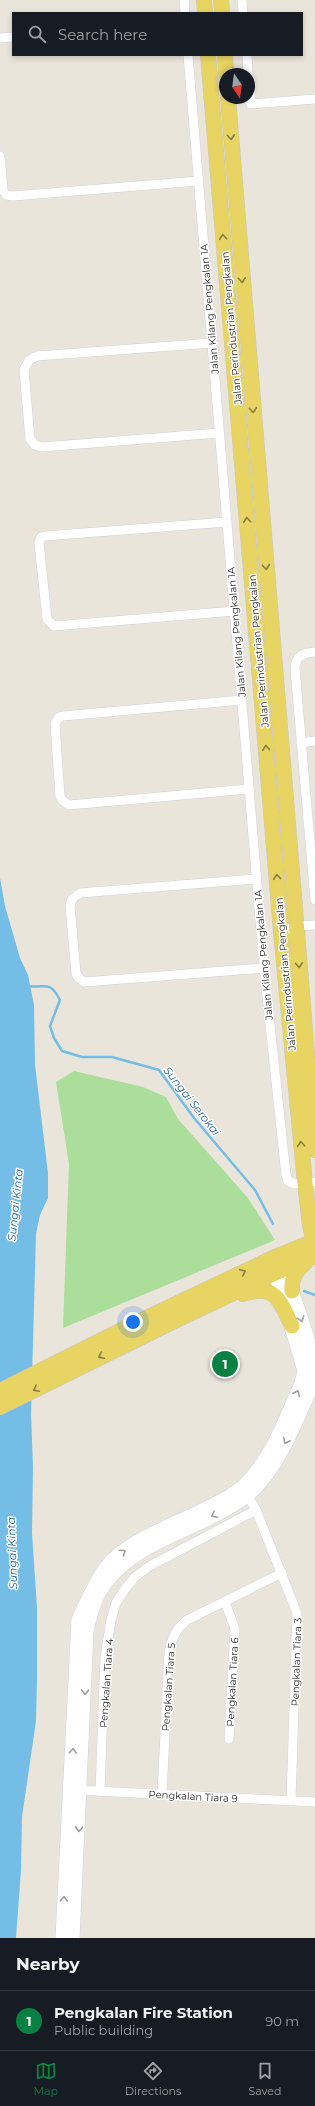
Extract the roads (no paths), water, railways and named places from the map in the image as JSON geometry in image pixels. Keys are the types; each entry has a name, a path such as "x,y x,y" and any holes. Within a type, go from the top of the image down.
{"main road":[{"path":"204,0 205,12"},
{"path":"221,0 222,12"},
{"name":"Jalan Perindustrian Pengkalan","path":"208,56 239,548 254,609 281,932 310,1183 308,1217 314,1248"},
{"path":"225,56 226,68"},
{"name":"Jalan Perindustrian Pengkalan","path":"228,104 315,1150"},
{"path":"254,609 270,607"},
{"path":"0,1391 66,1357 211,1287 278,1266 292,1250 304,1232 308,1217"},
{"path":"292,1250 314,1248"},
{"path":"0,1407 70,1371 211,1304 278,1266 314,1248"},
{"path":"292,1291 294,1275 314,1248"},
{"path":"164,1326 168,1316 193,1303 211,1287"},
{"path":"211,1304 255,1290 268,1291 279,1299 292,1326"},
{"path":"66,1357 124,1336 153,1322 164,1326"}],"street":[{"path":"184,0 185,12"},
{"path":"242,0 243,12"},
{"path":"0,38 12,37"},
{"name":"Jalan Kilang Pengkalan 1A","path":"188,56 227,522 239,548 235,611 264,968 286,1175 288,1181 310,1183"},
{"path":"247,56 248,68"},
{"path":"255,104 315,99"},
{"path":"0,156 3,190 6,195 13,196 198,181"},
{"path":"212,343 37,356 29,360 24,370 30,439 35,445 42,447 220,433"},
{"path":"227,522 42,537 39,543 47,619 51,624 57,626 235,611"},
{"path":"315,652 304,653 297,659 294,669 312,833 315,900"},
{"path":"242,700 59,717 55,724 60,796 65,803 73,805 249,789"},
{"path":"301,742 315,741"},
{"path":"256,878 76,895 70,902 70,906 76,973 80,980 88,982 264,968"},
{"path":"281,932 296,926 315,924"},
{"path":"74,1938 78,1620 88,1596 106,1568 118,1555 138,1542 227,1497 245,1491 273,1468 314,1382 314,1369 302,1339 292,1291 278,1266"},
{"path":"278,1266 292,1326 302,1339"},
{"name":"Pengkalan Tiara 3","path":"245,1491 256,1510 297,1614 291,1801"},
{"name":"Pengkalan Tiara 4","path":"100,1791 105,1657 111,1620 116,1603 135,1577 148,1567 256,1510"},
{"name":"Pengkalan Tiara 5","path":"162,1794 169,1653 172,1637 178,1628 188,1620 282,1573"},
{"name":"Pengkalan Tiara 6","path":"225,1602 235,1629 229,1739"},
{"path":"62,1938 76,1790"},
{"name":"Pengkalan Tiara 9","path":"76,1790 315,1802"}],"water":[{"name":"Sungai Kinta","path":"0,878 5,906 20,958 28,975 34,1005 35,1065 48,1173 48,1198 40,1215 36,1234 31,1414 33,1467 32,1533 37,1608 36,1721 22,1817 21,1870 16,1938 0,1938"}],"waterway":[{"name":"Sungai Serokai","path":"28,986 50,987 60,1000 50,1026 54,1038 62,1051 82,1057 112,1057 159,1070 194,1118 255,1190 273,1224"},
{"name":"Sungai Serokai","path":"304,1291 315,1295"}],"place":[{"name":"Pengkalan Fire Station","path":"225,1364"}]}
